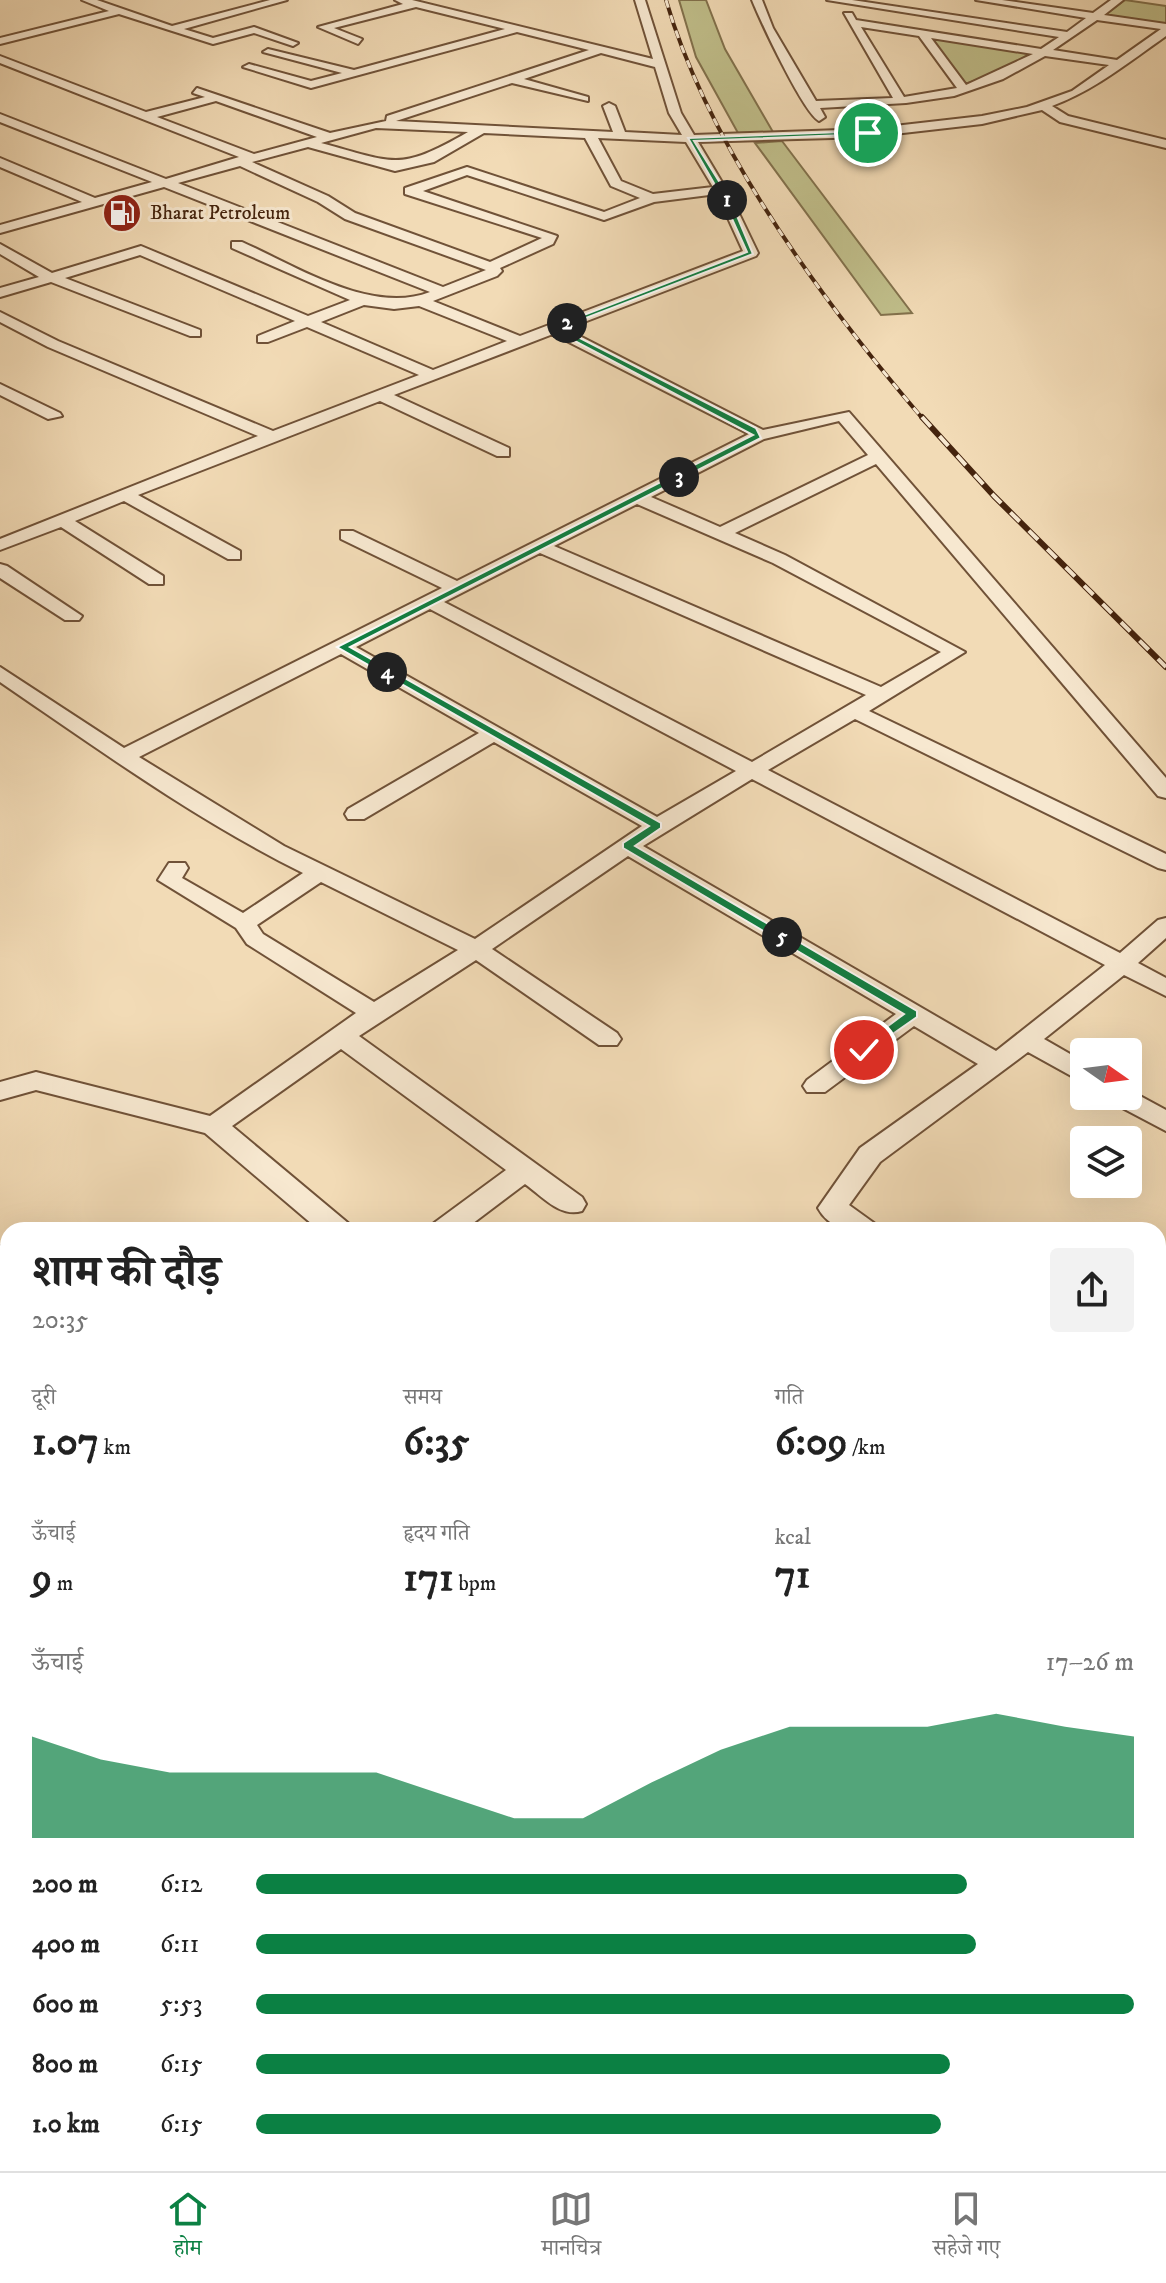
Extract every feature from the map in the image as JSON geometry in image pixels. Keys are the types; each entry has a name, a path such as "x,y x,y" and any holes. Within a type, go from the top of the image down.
{"street":[{"path":"87,0 211,41 254,30 293,43"},
{"path":"172,29 282,0"},
{"path":"400,0 658,64"},
{"path":"0,545 751,253 721,190 675,113 640,0"},
{"path":"757,0 768,28 828,134"},
{"path":"835,0 854,23 900,100"},
{"path":"835,0 1067,35"},
{"path":"981,0 1166,29"},
{"path":"811,105 900,100 963,89 999,77 1043,52 1118,0"},
{"path":"358,41 323,27 415,4"},
{"path":"0,41 120,11"},
{"path":"854,23 1121,64"},
{"path":"376,124 690,139 930,128 1044,106 1076,93 1121,64 1166,29"},
{"path":"249,67 311,85 514,30"},
{"path":"922,33 963,89"},
{"path":"266,51 354,73"},
{"path":"0,229 376,124 508,78 599,51"},
{"path":"328,55 376,67"},
{"path":"0,59 246,160 350,216 495,271 420,301 394,305 363,300 237,245"},
{"path":"508,78 584,99"},
{"path":"197,91 330,137"},
{"path":"141,117 216,98"},
{"path":"609,106 620,135"},
{"path":"1044,106 1064,119 1166,144"},
{"path":"0,118 7,124 167,181 442,292"},
{"path":"307,143 395,167 430,159 484,128"},
{"path":"589,133 616,183 652,198"},
{"path":"430,159 604,216"},
{"path":"0,162 93,202"},
{"path":"467,171 410,191 564,231"},
{"path":"491,267 564,231 652,198 721,190"},
{"path":"0,217 16,225"},
{"path":"0,248 48,276 195,333"},
{"path":"0,293 141,250 432,375"},
{"path":"263,339 363,300"},
{"path":"420,301 519,341"},
{"path":"0,316 53,344 274,437"},
{"path":"553,328 754,429 758,436"},
{"path":"0,389 54,416"},
{"path":"380,395 503,452"},
{"path":"123,757 758,436 843,415 1166,791"},
{"path":"718,535 879,456"},
{"path":"125,495 234,555"},
{"path":"214,1126 340,1035 476,949 657,826 955,652 779,559 638,498"},
{"path":"62,520 156,580"},
{"path":"347,535 459,589"},
{"path":"541,547 882,695"},
{"path":"0,570 72,616"},
{"path":"430,602 1166,988"},
{"path":"342,647 657,826"},
{"path":"0,673 123,757 252,837 476,949 608,1039"},
{"path":"854,711 1166,863"},
{"path":"356,814 494,733"},
{"path":"627,846 997,1063"},
{"path":"177,868 169,880 244,923 255,939 374,1013"},
{"path":"244,923 321,871"},
{"path":"852,1222 832,1208 870,1155 997,1063 1166,925"},
{"path":"816,1086 913,1014"},
{"path":"340,1035 572,1204"},
{"path":"1026,1039 1070,1066"},
{"path":"0,1091 36,1081 214,1126 328,1222"},
{"path":"1142,1108 1166,1122"},
{"path":"455,1222 524,1171"}],"shaded area":[{"path":"679,0 706,0 725,49 773,132 738,133 696,57"},
{"path":"1125,0 1166,6 1166,24 1105,15"},
{"path":"928,36 1032,52 998,73 965,84"},
{"path":"782,141 912,313 881,315 755,143"}],"railway":[{"path":"666,0 685,56 710,111 773,221 847,325 923,419"},
{"path":"922,417 994,496 1166,667"}],"place":[{"name":"Bharat Petroleum","path":"122,213"}],"route":[{"path":"864,1050 913,1014 627,846 657,826 342,647 758,436 754,429 553,328 751,253 726,199 690,139 868,133"}]}
